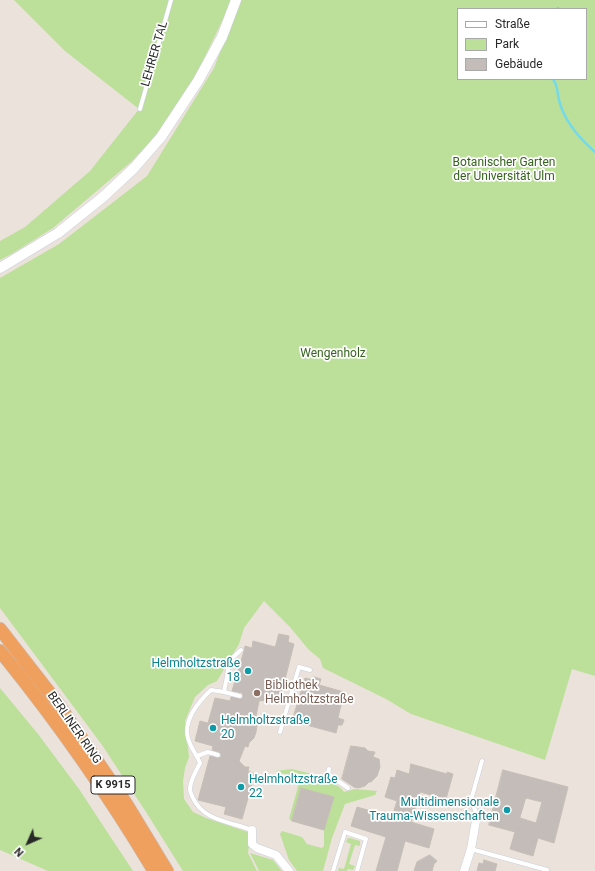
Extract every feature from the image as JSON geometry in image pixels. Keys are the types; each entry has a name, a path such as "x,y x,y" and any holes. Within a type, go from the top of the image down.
{"highway":[{"name":"BERLINER RING","path":"0,629 56,701 127,805 167,871"},
{"name":"BERLINER RING","path":"0,651 82,758 119,813 154,871"}],"street":[{"path":"0,268 58,233 103,197 134,168 161,137 198,81 222,37 236,0"},
{"path":"464,871 471,849 477,815"},
{"path":"252,830 252,844 276,856 289,871"}],"lane":[{"name":"LEHRER TAL","path":"140,109 171,0"},
{"path":"224,692 230,660 241,650"},
{"path":"280,732 299,667 310,670"},
{"path":"240,696 211,690 196,706 186,730 188,739 200,763 191,782 190,790 199,808 216,819 240,825 252,830"},
{"path":"197,756 208,752 218,755"},
{"path":"477,815 471,800 482,761"},
{"path":"329,770 328,774 348,788"},
{"path":"333,871 344,832 366,839 357,871"},
{"path":"471,849 547,870"}],"green space":[{"path":"14,0 231,0 198,71 158,134 131,162 53,228 0,260 0,241 25,227 90,171 139,109 65,51"},
{"name":"Wengenholz","path":"240,0 595,0 595,676 572,669 545,760 411,714 386,699 323,668 320,659 309,650 289,626 264,601 244,628 239,644 217,681 208,685 195,697 185,721 189,757 185,768 183,781 184,799 193,812 206,818 251,833 248,853 257,871 183,871 102,745 0,608 0,278 59,244 147,176 214,68"},
{"path":"0,688 38,734 79,789 133,871 48,871 0,850"},
{"path":"292,769 329,778 344,792 355,789 377,791 375,795 345,804 332,838 323,871 297,871 289,860 280,834 282,831 302,837 307,844 322,848 324,846 324,830 334,797 301,788 292,821 289,819 300,779 275,771"},
{"path":"350,838 360,841 360,846 355,845 349,864 355,866 353,870 348,869 347,871 338,871 339,868 344,869 351,844 346,842 347,839"},
{"path":"250,853 273,860 282,871 259,871"}],"building":[{"path":"279,634 289,636 288,642 294,644 280,699 273,697 271,701 259,701 255,721 257,725 254,738 249,743 248,747 245,746 239,761 245,767 249,767 248,771 255,774 242,819 224,814 226,807 198,800 210,756 218,758 221,757 221,755 219,752 212,750 213,746 195,741 200,721 208,723 215,698 230,701 231,697 240,699 243,697 242,693 232,691 245,646 252,648 253,641 275,647"},
{"path":"314,677 321,679 319,685 344,692 338,718 344,720 342,725 338,725 336,733 292,721 305,678 313,680"},
{"path":"351,746 365,748 368,751 375,752 373,757 379,759 380,767 377,776 365,786 358,788 342,779"},
{"path":"411,764 447,774 447,772 453,774 446,799 420,792 411,822 434,829 429,848 405,841 397,871 376,871 386,837 351,826 357,807 392,817 397,801 385,797 391,777 395,778 397,770 409,774"},
{"name":"Multidimensionale Trauma-Wissenschaften","path":"503,770 568,787 554,843 538,838 533,856 510,849 515,832 489,825","holes":["526,798 542,802 536,823 520,818"]},
{"path":"301,788 334,797 324,830 292,821"},
{"path":"430,855 437,861 434,864 432,871 414,871 417,862"},
{"path":"484,860 497,864 495,871 477,871 479,863 483,864"}],"waterway":[{"path":"554,80 557,87 561,108 568,122 583,141 595,152"}],"place":[{"name":"Helmholtzstraße 18","path":"248,671"},
{"name":"Bibliothek Helmholtzstraße","path":"257,693"},
{"name":"Helmholtzstraße 20","path":"213,728"},
{"name":"Helmholtzstraße 22","path":"241,787"},
{"name":"Multidimensionale Trauma-Wissenschaften","path":"507,810"}],"park label":[{"name":"Botanischer Garten der Universität Ulm","path":"504,170"}]}
